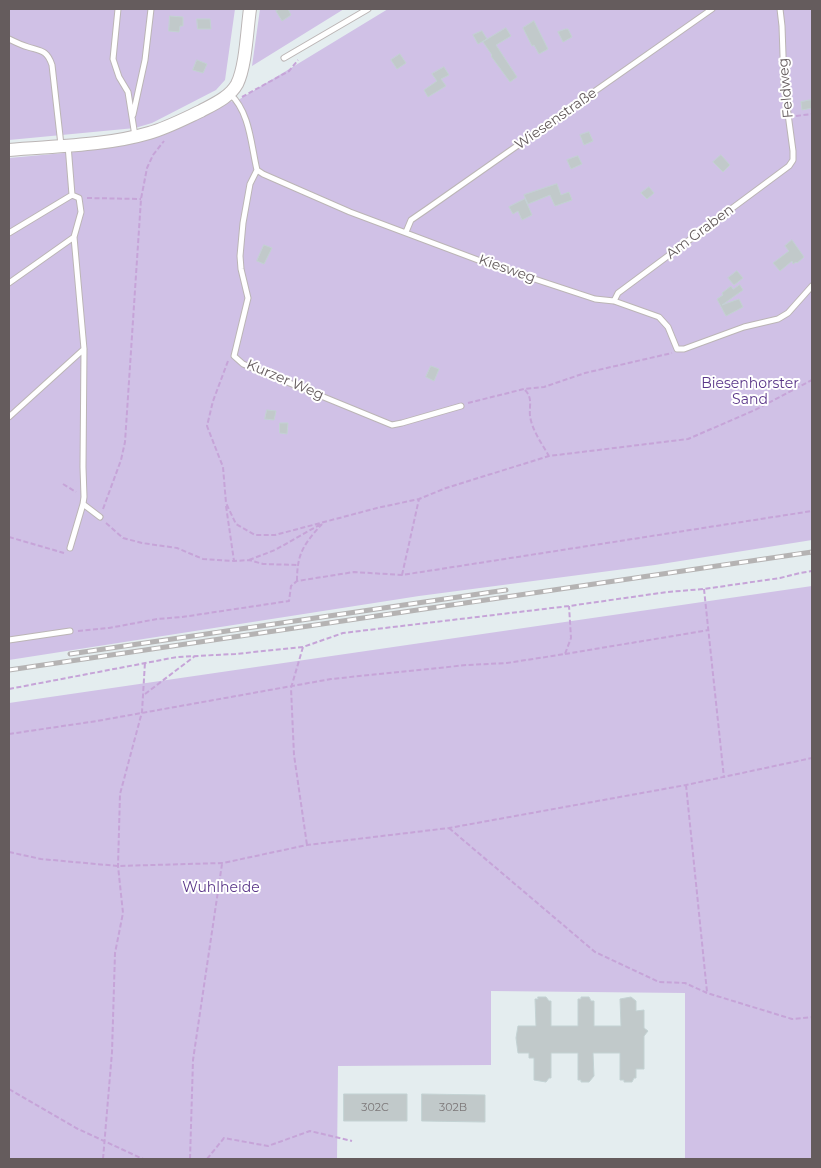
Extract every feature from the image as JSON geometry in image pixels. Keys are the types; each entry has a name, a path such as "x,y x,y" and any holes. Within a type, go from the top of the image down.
{"street":[{"path":"9,150 114,141 135,137 161,129 234,97 240,76 250,9"}],"lane":[{"path":"118,9 112,59 119,77 128,92 135,137"},
{"path":"132,118 145,60 151,9"},
{"path":"284,58 368,9"},
{"name":"Wiesenstraße","path":"406,232 412,220 427,209 712,9"},
{"name":"Feldweg","path":"780,9 784,84 793,151 793,160 789,166"},
{"path":"9,39 26,47 43,51 50,57 72,195"},
{"path":"234,97 245,117 257,170"},
{"name":"Am Graben","path":"614,301 618,293 789,166"},
{"name":"Kiesweg","path":"257,170 350,212 511,271 595,299 614,301 659,317 668,327 677,349"},
{"name":"Kurzer Weg","path":"257,170 250,184 243,223 240,256 248,298 235,345 234,356 243,364 392,425 461,406"},
{"path":"70,548 84,497 84,349 74,237 81,212 79,198 72,195"},
{"path":"9,233 72,195"},
{"path":"9,283 74,237"},
{"path":"677,349 684,350 744,327 778,318 788,313 812,286"},
{"path":"9,417 84,349"},
{"path":"83,504 100,517"},
{"path":"9,640 70,632"}],"path":[{"path":"234,97 289,71 305,47"},
{"path":"788,117 812,114"},
{"path":"161,129 165,138 164,142 147,168 141,199 125,442 121,460 100,517 123,538 177,548 202,559 234,561 249,560 275,550 323,523"},
{"path":"79,198 141,199"},
{"path":"234,561 223,467 207,426 213,401 235,345"},
{"path":"461,406 524,389 544,387 585,373 671,353 677,349"},
{"path":"226,504 236,524 256,535 275,535 419,499 446,488 549,456 688,439 755,410 812,380"},
{"path":"524,389 530,398 530,416 539,440 549,456"},
{"path":"63,484 84,497"},
{"path":"402,575 419,499"},
{"path":"70,632 109,628 157,619 289,601 291,586 297,581 354,572 402,575 812,511"},
{"path":"297,581 297,565 304,544 323,523"},
{"path":"9,536 65,553 70,548"},
{"path":"249,560 263,564 297,565"},
{"path":"9,689 177,657 235,654 304,647 343,633 704,589 780,578 812,571"},
{"path":"704,589 724,778"},
{"path":"565,654 571,638 569,606"},
{"path":"9,734 98,721 340,678 507,663 709,630"},
{"path":"304,647 291,688 294,755 307,845"},
{"path":"144,695 194,656"},
{"path":"103,1159 112,1052 115,953 123,913 118,866 120,794 142,712 145,662"},
{"path":"9,852 41,859 118,866 223,863 307,845 449,828 724,778 812,758"},
{"path":"686,785 707,993"},
{"path":"449,828 595,952 659,982 685,983 707,993 792,1019 812,1017"},
{"path":"190,1159 193,1060 223,863"},
{"path":"9,1089 76,1128 143,1159"},
{"path":"207,1159 224,1138 268,1146 310,1131 352,1141"}],"green space":[{"path":"9,9 235,9 225,80 216,90 152,123 135,128 9,140"},
{"path":"260,9 344,9 252,66"},
{"name":"Biesenhorster Sand","path":"388,9 812,9 812,540 655,565 419,596 9,660 9,158 75,152 76,150 119,145 229,101 235,102"},
{"name":"Wuhlheide","path":"812,586 812,1159 685,1159 685,993 491,991 491,1065 338,1066 337,1159 9,1159 9,703"}],"building":[{"path":"288,9 291,15 282,21 276,11"},
{"path":"170,16 183,17 183,26 180,26 179,32 169,31"},
{"path":"197,19 210,19 211,29 198,29"},
{"path":"534,21 548,49 539,54 534,45 532,46 523,28"},
{"path":"506,28 511,36 496,45 517,77 510,82 483,42"},
{"path":"568,29 572,37 563,42 558,32"},
{"path":"482,31 487,39 478,44 473,35"},
{"path":"400,54 406,63 397,69 391,60"},
{"path":"197,60 207,64 203,73 193,70"},
{"path":"444,67 449,75 441,79 446,86 428,97 424,90 437,81 432,74"},
{"path":"811,100 812,108 802,110 801,102"},
{"path":"589,132 593,141 584,145 580,135"},
{"path":"721,155 730,165 723,172 713,162"},
{"path":"578,156 582,164 571,169 567,160"},
{"path":"557,184 561,195 569,192 572,200 555,206 550,195 528,204 524,195"},
{"path":"649,187 654,193 647,199 641,193"},
{"path":"525,199 532,215 522,220 518,211 513,214 509,207"},
{"path":"792,240 804,257 797,263 793,264 792,261 780,271 773,263 789,251 785,246"},
{"path":"264,245 272,248 264,264 257,261"},
{"path":"737,271 743,278 734,285 728,278"},
{"path":"740,285 743,290 722,305 739,299 743,307 726,316 717,299 731,286 733,289"},
{"path":"431,366 439,369 434,381 426,377"},
{"path":"267,410 276,411 274,420 265,419"},
{"path":"280,423 288,423 287,434 280,433"},
{"path":"538,997 546,997 551,1001 551,1026 578,1026 578,999 589,997 591,1001 594,1001 594,1026 621,1026 620,999 631,997 636,1001 636,1011 644,1010 644,1028 648,1031 644,1036 644,1069 636,1069 636,1078 632,1082 624,1082 624,1080 620,1080 620,1053 593,1053 594,1076 589,1082 581,1082 581,1080 578,1080 578,1053 551,1053 551,1078 546,1082 534,1080 534,1058 529,1058 529,1053 518,1053 516,1038 518,1026 536,1026 535,999 538,999"},
{"path":"344,1094 407,1094 407,1121 344,1121"},
{"path":"422,1094 485,1095 485,1122 422,1121"}],"railway":[{"path":"9,670 812,552"},
{"path":"70,654 506,590"}]}
